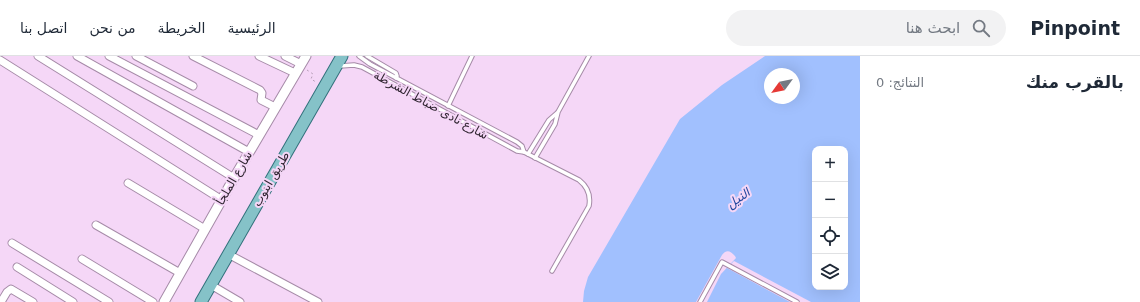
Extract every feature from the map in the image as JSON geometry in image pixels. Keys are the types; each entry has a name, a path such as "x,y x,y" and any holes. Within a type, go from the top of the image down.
{"main road":[{"name":"طريق ابنوب","path":"201,302 342,56"}],"street":[{"path":"38,56 234,178"},
{"path":"77,56 249,152"},
{"path":"109,56 259,135"},
{"path":"136,56 193,86"},
{"path":"193,56 260,90 262,93 261,100 275,107"},
{"path":"258,56 301,65"},
{"path":"285,56 301,65"},
{"path":"0,60 222,200"},
{"name":"شارع الملجأ","path":"164,302 275,107 301,65"},
{"path":"128,183 205,230"},
{"path":"96,224 180,273"},
{"path":"12,243 108,302"},
{"path":"228,254 318,302"},
{"path":"82,259 153,302"},
{"path":"18,267 73,302"},
{"path":"211,285 240,302"},
{"path":"0,302 11,289 32,302"}],"lane":[{"name":"شارع نادى ضباط الشرطة","path":"359,56 370,64 517,142 522,146 526,153"},
{"path":"367,56 396,73 396,78"},
{"path":"448,106 472,56"},
{"path":"536,158 555,124 558,112 589,56"},
{"name":"شارع نادى ضباط الشرطة","path":"335,68 344,65 354,65 362,68 517,151 526,153 579,180 585,186 590,198 589,206 552,270"},
{"path":"378,76 382,70"},
{"path":"526,153 549,120 558,112"},
{"path":"700,302 722,262 797,302"}],"path":[{"path":"301,65 314,74 311,79 324,87"}],"water":[{"name":"النيل","path":"765,56 860,56 860,302 707,302 721,274 736,258 732,253 727,251 722,255 696,302 583,302 588,277 680,119 722,85"}],"pier":[{"path":"734,261 811,302 790,302 727,268"}]}
